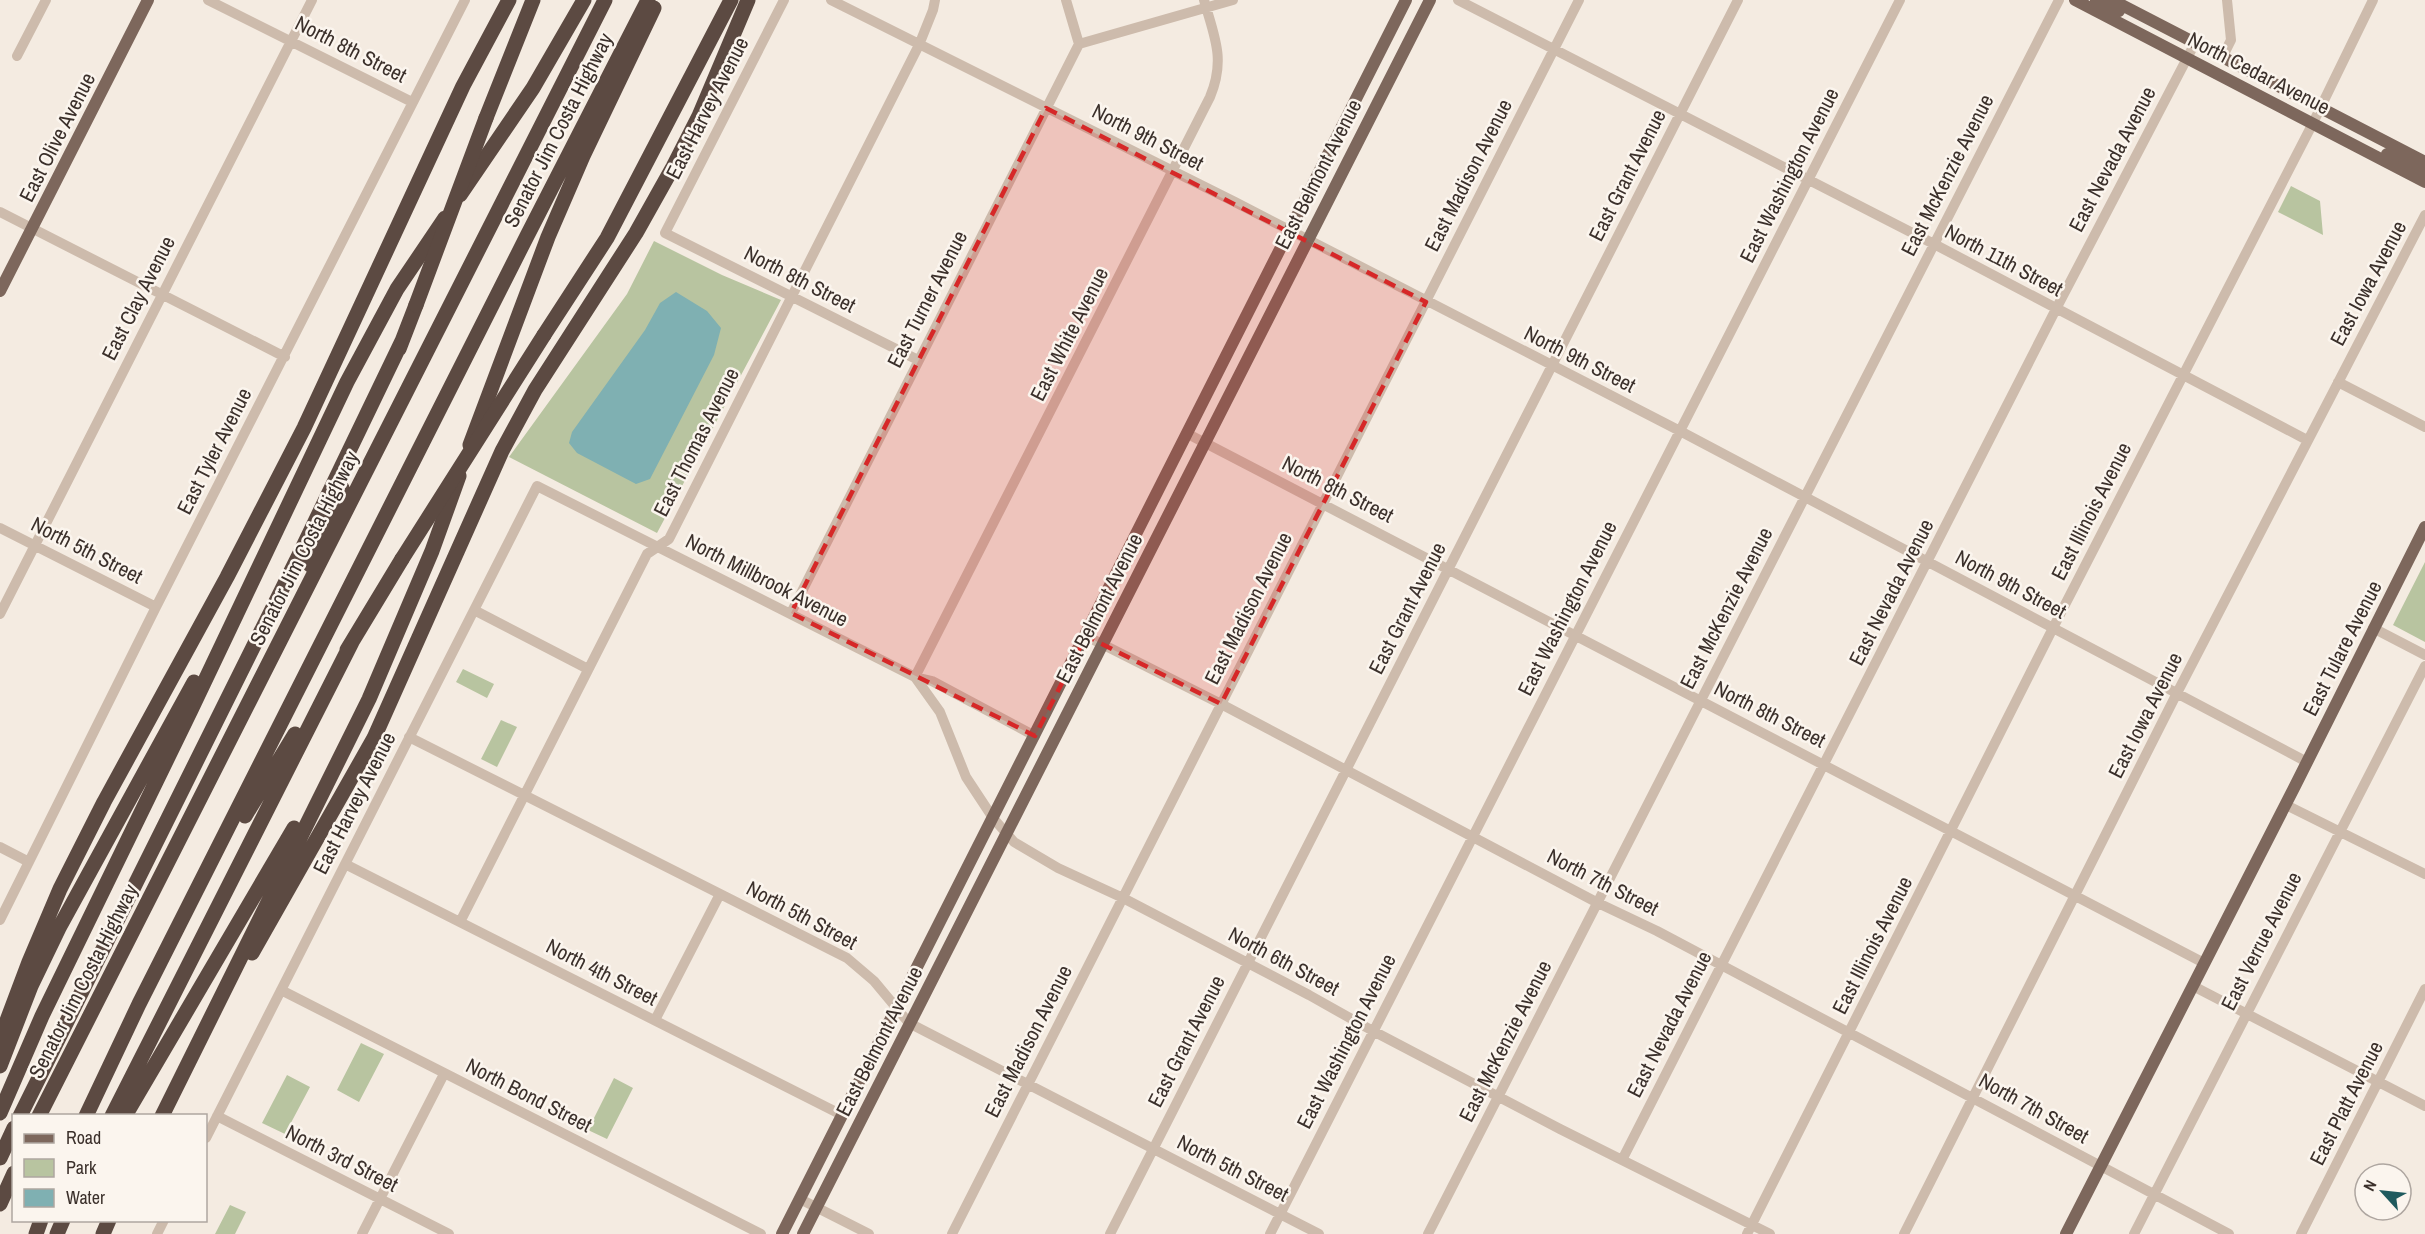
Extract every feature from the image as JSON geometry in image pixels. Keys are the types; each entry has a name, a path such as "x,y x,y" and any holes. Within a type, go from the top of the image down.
{"highway":[{"path":"0,1038 60,890 104,802 227,577 304,428 463,86 509,0"},
{"path":"275,651 402,341 533,0"},
{"path":"0,1113 42,1016 377,323 407,273 533,88 584,0"},
{"name":"Senator Jim Costa Highway","path":"40,1114 605,0"},
{"name":"Senator Jim Costa Highway","path":"87,1114 139,1004 648,0"},
{"path":"163,1114 369,699 432,551 548,237 583,156 658,0"},
{"path":"185,913 402,559 607,238 731,0"},
{"path":"181,1078 374,738 501,450 535,390 614,268 663,185 699,116 748,0"},
{"path":"21,1114 299,555 402,341"},
{"path":"0,1066 31,986 59,928 179,708 240,604"},
{"path":"126,1114 317,788 400,626"},
{"path":"113,1114 352,642"},
{"path":"0,1158 12,1132"},
{"path":"0,1204 12,1177"}],"main road":[{"name":"East Olive Avenue","path":"0,291 148,0"},
{"name":"East Belmont Avenue","path":"782,1234 1406,0"},
{"name":"East Belmont Avenue","path":"803,1234 1306,240 1430,0"},
{"name":"North Cedar Avenue","path":"2075,0 2425,182"},
{"path":"2096,0 2120,12 2132,10"},
{"name":"North Cedar Avenue","path":"2112,0 2425,162"},
{"path":"2349,141 2393,156 2425,171"},
{"name":"East Tulare Avenue","path":"2066,1234 2286,805 2425,527"}],"street":[{"path":"17,56 46,0"},
{"name":"North 8th Street","path":"208,0 412,102"},
{"name":"East Clay Avenue","path":"0,614 312,0"},
{"name":"East Tyler Avenue","path":"0,920 156,606 285,357 465,0"},
{"name":"East Harvey Avenue","path":"665,233 784,0"},
{"name":"North 9th Street","path":"831,0 1290,232 1364,267 1426,302 1680,431 2307,762"},
{"name":"East Thomas Avenue","path":"460,922 647,554 669,539 919,45 935,0"},
{"path":"1066,0 1079,44 1205,4 1233,0"},
{"name":"North 11th Street","path":"1458,0 1934,244 2307,440"},
{"name":"East Madison Avenue","path":"952,1234 1579,0"},
{"name":"East Grant Avenue","path":"1110,1234 1738,0"},
{"name":"East Washington Avenue","path":"1270,1234 1900,0"},
{"name":"East McKenzie Avenue","path":"1428,1234 2059,0"},
{"path":"2223,56 2231,40 2227,0"},
{"name":"East Illinois Avenue","path":"1750,1230 2053,628 2321,108 2373,0"},
{"name":"East White Avenue","path":"915,677 1210,97 1219,70 1216,41 1205,4"},
{"name":"East Nevada Avenue","path":"1622,1160 1826,764 2056,309 2195,43"},
{"name":"East Turner Avenue","path":"790,613 1079,44"},
{"path":"0,212 285,357"},
{"name":"East Iowa Avenue","path":"1904,1234 2177,693 2425,215"},
{"name":"North 8th Street","path":"665,233 918,360"},
{"path":"2338,382 2425,427"},
{"name":"North 8th Street","path":"1188,434 2205,963"},
{"name":"East Harvey Avenue","path":"207,1136 537,486"},
{"name":"North Millbrook Avenue","path":"537,486 915,677 932,681 1035,736"},
{"name":"North 5th Street","path":"0,528 156,606"},
{"path":"474,610 588,669"},
{"path":"2373,628 2425,655"},
{"name":"North 7th Street","path":"1086,636 1221,704 1472,838 1721,964 1974,1097 2153,1196 2229,1234"},
{"name":"East Verrue Avenue","path":"2134,1234 2425,666"},
{"name":"North Millbrook Avenue","path":"915,677 940,712 966,777 1006,835"},
{"name":"North 5th Street","path":"409,737 847,958 874,981 909,1023 1319,1234"},
{"path":"2286,805 2425,874"},
{"name":"North 6th Street","path":"1006,835 1058,868 1123,898 1310,995 1373,1031 1622,1160 1750,1230 1770,1234"},
{"path":"0,847 29,862"},
{"name":"North 4th Street","path":"345,864 842,1115"},
{"path":"655,1020 720,894"},
{"path":"2193,986 2425,1106"},
{"name":"East Platt Avenue","path":"2301,1234 2425,989"},
{"name":"North Bond Street","path":"281,990 761,1234"},
{"path":"362,1234 444,1074"},
{"name":"North 3rd Street","path":"217,1116 449,1234"},
{"path":"800,1199 869,1234"}],"highlighted area":[{"path":"1046,108 1426,302 1221,704 1086,636 1035,736 791,613"}],"green space":[{"path":"2291,186 2320,201 2323,235 2278,212"},
{"path":"654,241 722,275 781,300 657,533 509,457 627,294"},
{"path":"2425,562 2425,642 2393,625"},
{"path":"463,669 494,684 487,698 456,682"},
{"path":"501,720 517,727 497,767 481,759"},
{"path":"361,1043 384,1054 359,1102 337,1090"},
{"path":"287,1075 310,1087 285,1134 262,1123"},
{"path":"614,1078 633,1088 607,1139 588,1130"},
{"path":"230,1205 246,1212 235,1234 215,1234"}],"water":[{"path":"676,292 707,311 721,328 714,355 650,479 636,484 577,453 569,443 572,432 645,330 660,303"}]}
